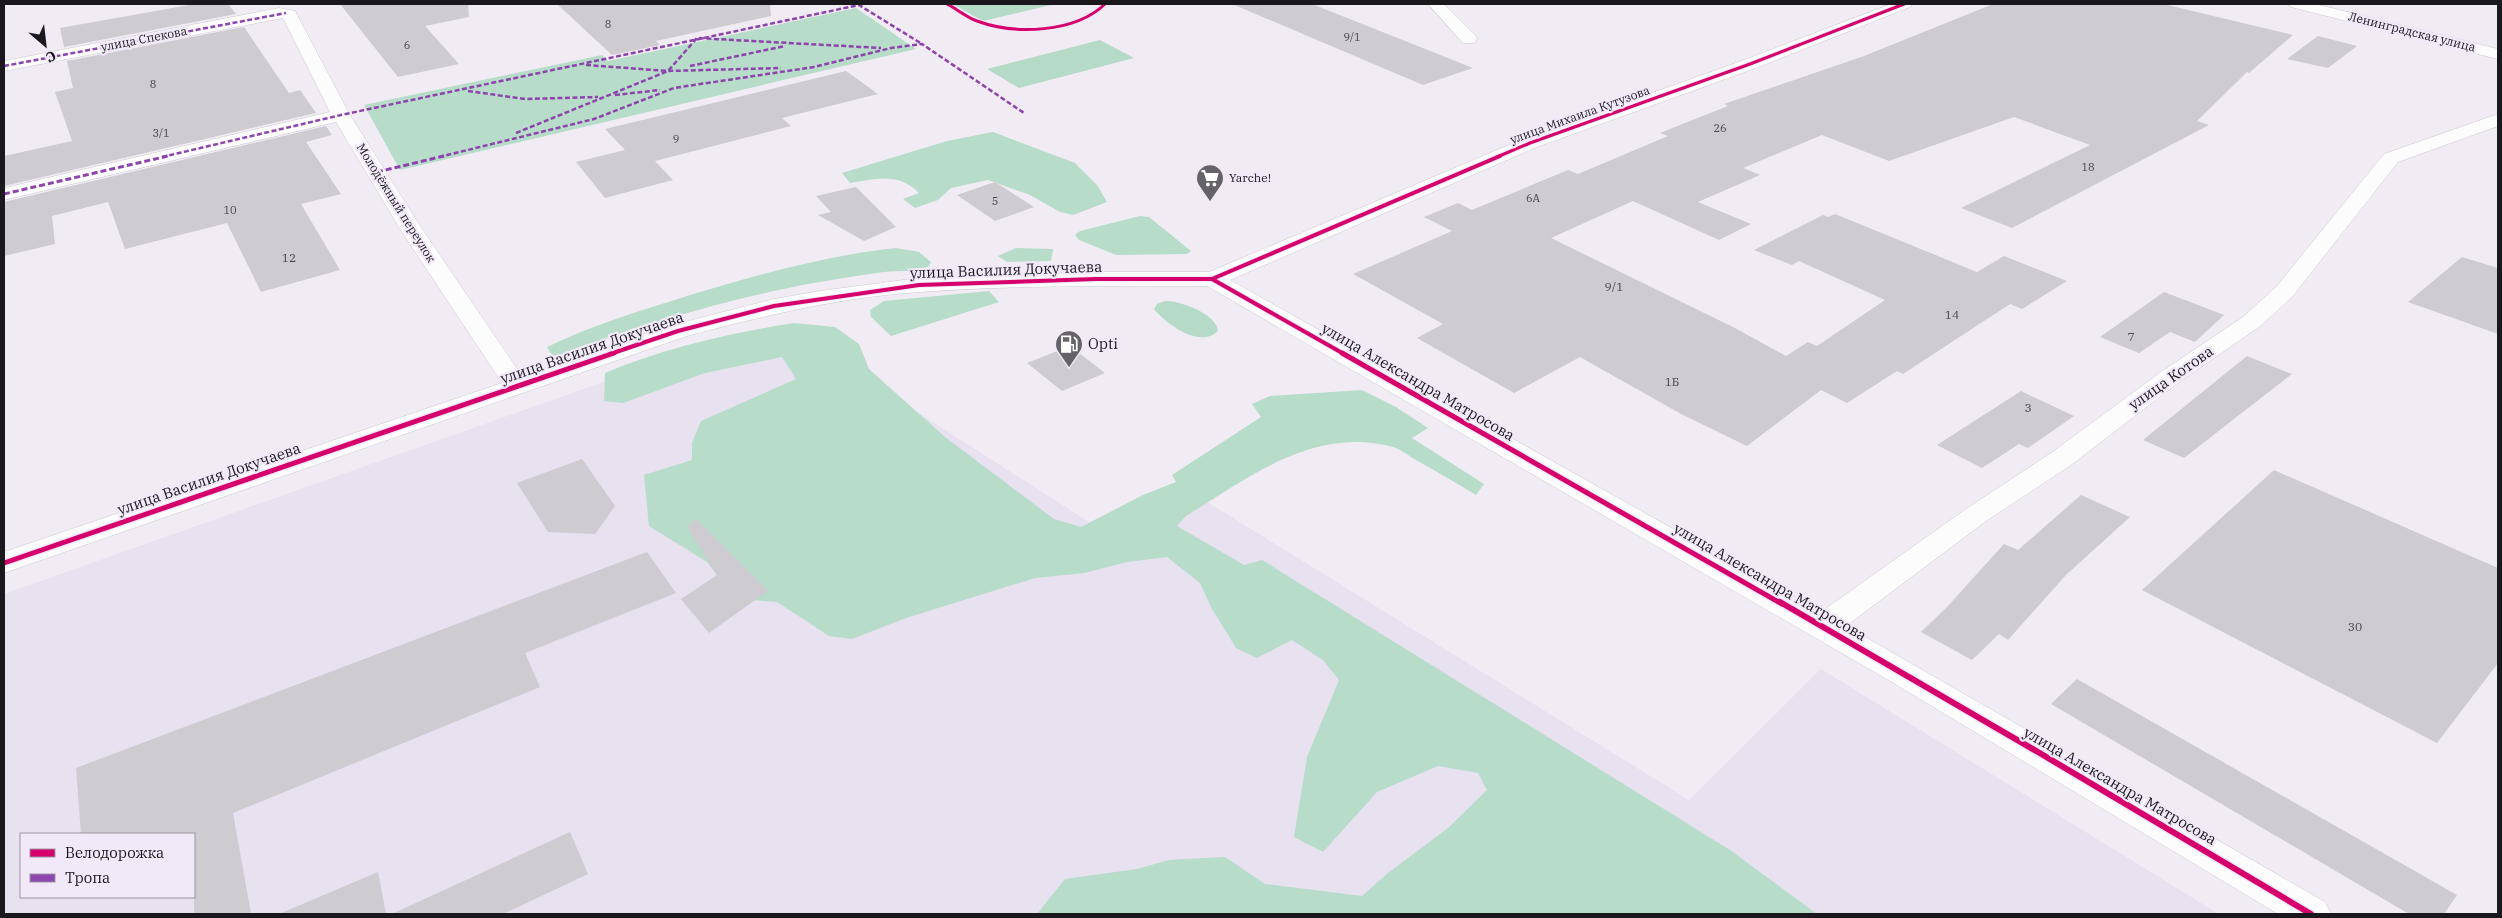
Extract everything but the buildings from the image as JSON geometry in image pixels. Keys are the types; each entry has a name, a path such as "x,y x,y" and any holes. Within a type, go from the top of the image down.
{"street":[{"path":"1436,4 1469,40"},
{"name":"улица Михаила Кутузова","path":"1212,279 1530,144 1750,64 1904,4"},
{"name":"Ленинградская улица","path":"2297,4 2498,54"},
{"name":"улица Спекова","path":"4,66 286,13"},
{"name":"Молодёжный переулок","path":"286,13 292,20 341,115 411,229 517,387"},
{"path":"4,194 341,115"},
{"name":"улица Котова","path":"1823,626 1976,515 2061,459 2170,377 2251,322 2284,292 2391,158 2498,120"},
{"name":"улица Василия Докучаева","path":"4,563 678,332 774,306 919,285 1096,279 1212,279"},
{"name":"улица Александра Матросова","path":"1212,279 1823,626 2166,826 2311,914"}],"shaded area":[{"path":"786,328 1117,540 1201,498 1689,800 1821,669 2219,914 4,914 4,594 691,351"}],"green space":[{"path":"953,4 1055,4 983,21"},
{"path":"856,8 916,49 400,170 364,105 602,55 608,61"},
{"path":"1100,40 1134,58 1019,88 987,69"},
{"path":"993,132 1075,163 1097,185 1107,202 1073,215 1060,212 1030,195 988,180 951,188 938,200 915,208 903,199 919,193 903,182 878,179 850,183 842,173 947,141"},
{"path":"1140,216 1149,217 1191,251 1187,254 1116,255 1079,240 1075,235 1080,231"},
{"path":"896,248 919,252 931,262 929,266 919,270 884,272 818,282 750,296 693,311 553,357 547,347 612,320 732,283 786,268 841,256"},
{"path":"1016,248 1053,249 1051,261 1007,262 998,256"},
{"path":"989,291 999,302 891,336 871,317 870,310 884,301"},
{"path":"1165,301 1179,303 1196,309 1211,319 1218,331 1211,336 1202,337 1193,336 1175,327 1154,309 1157,304"},
{"path":"794,323 835,327 859,344 869,369 945,437 1054,519 1081,527 1143,495 1176,482 1172,475 1261,417 1252,404 1270,396 1362,390 1396,407 1428,428 1412,438 1484,484 1476,495 1396,448 1364,442 1336,443 1309,449 1258,471 1186,516 1177,526 1244,565 1262,560 1730,850 1817,914 1037,914 1065,879 1137,869 1169,860 1225,857 1265,884 1362,896 1388,873 1448,828 1487,790 1478,773 1438,766 1377,792 1323,852 1294,837 1307,757 1339,680 1323,660 1292,640 1257,658 1236,648 1212,609 1200,583 1167,557 1127,562 1084,573 1035,578 906,618 852,639 829,636 777,602 735,599 707,562 649,526 644,475 692,460 692,443 701,421 796,379 782,357 705,373 623,403 604,401 605,373 651,356 698,342"}],"marked path":[{"path":"4,194 341,115 859,5 922,44"},
{"path":"4,66 286,13"},
{"path":"516,133 668,71 697,38 881,48"},
{"path":"377,172 594,119 674,88 814,67 891,48 922,44 1024,113"},
{"path":"690,66 785,46"},
{"path":"586,65 668,71 781,68"},
{"path":"615,95 660,90"},
{"path":"468,91 525,99 598,97"}],"cycle path":[{"path":"947,4 973,19 1007,28 1045,28 1064,25 1096,13 1105,4"},
{"path":"4,563 678,331 774,306 919,285 1096,279 1212,279 1530,143 1750,64 1904,4"},
{"path":"1212,279 1901,672 2311,914"}],"place":[{"name":"Yarche!","path":"1210,202"},
{"name":"Opti","path":"1069,368"}]}
